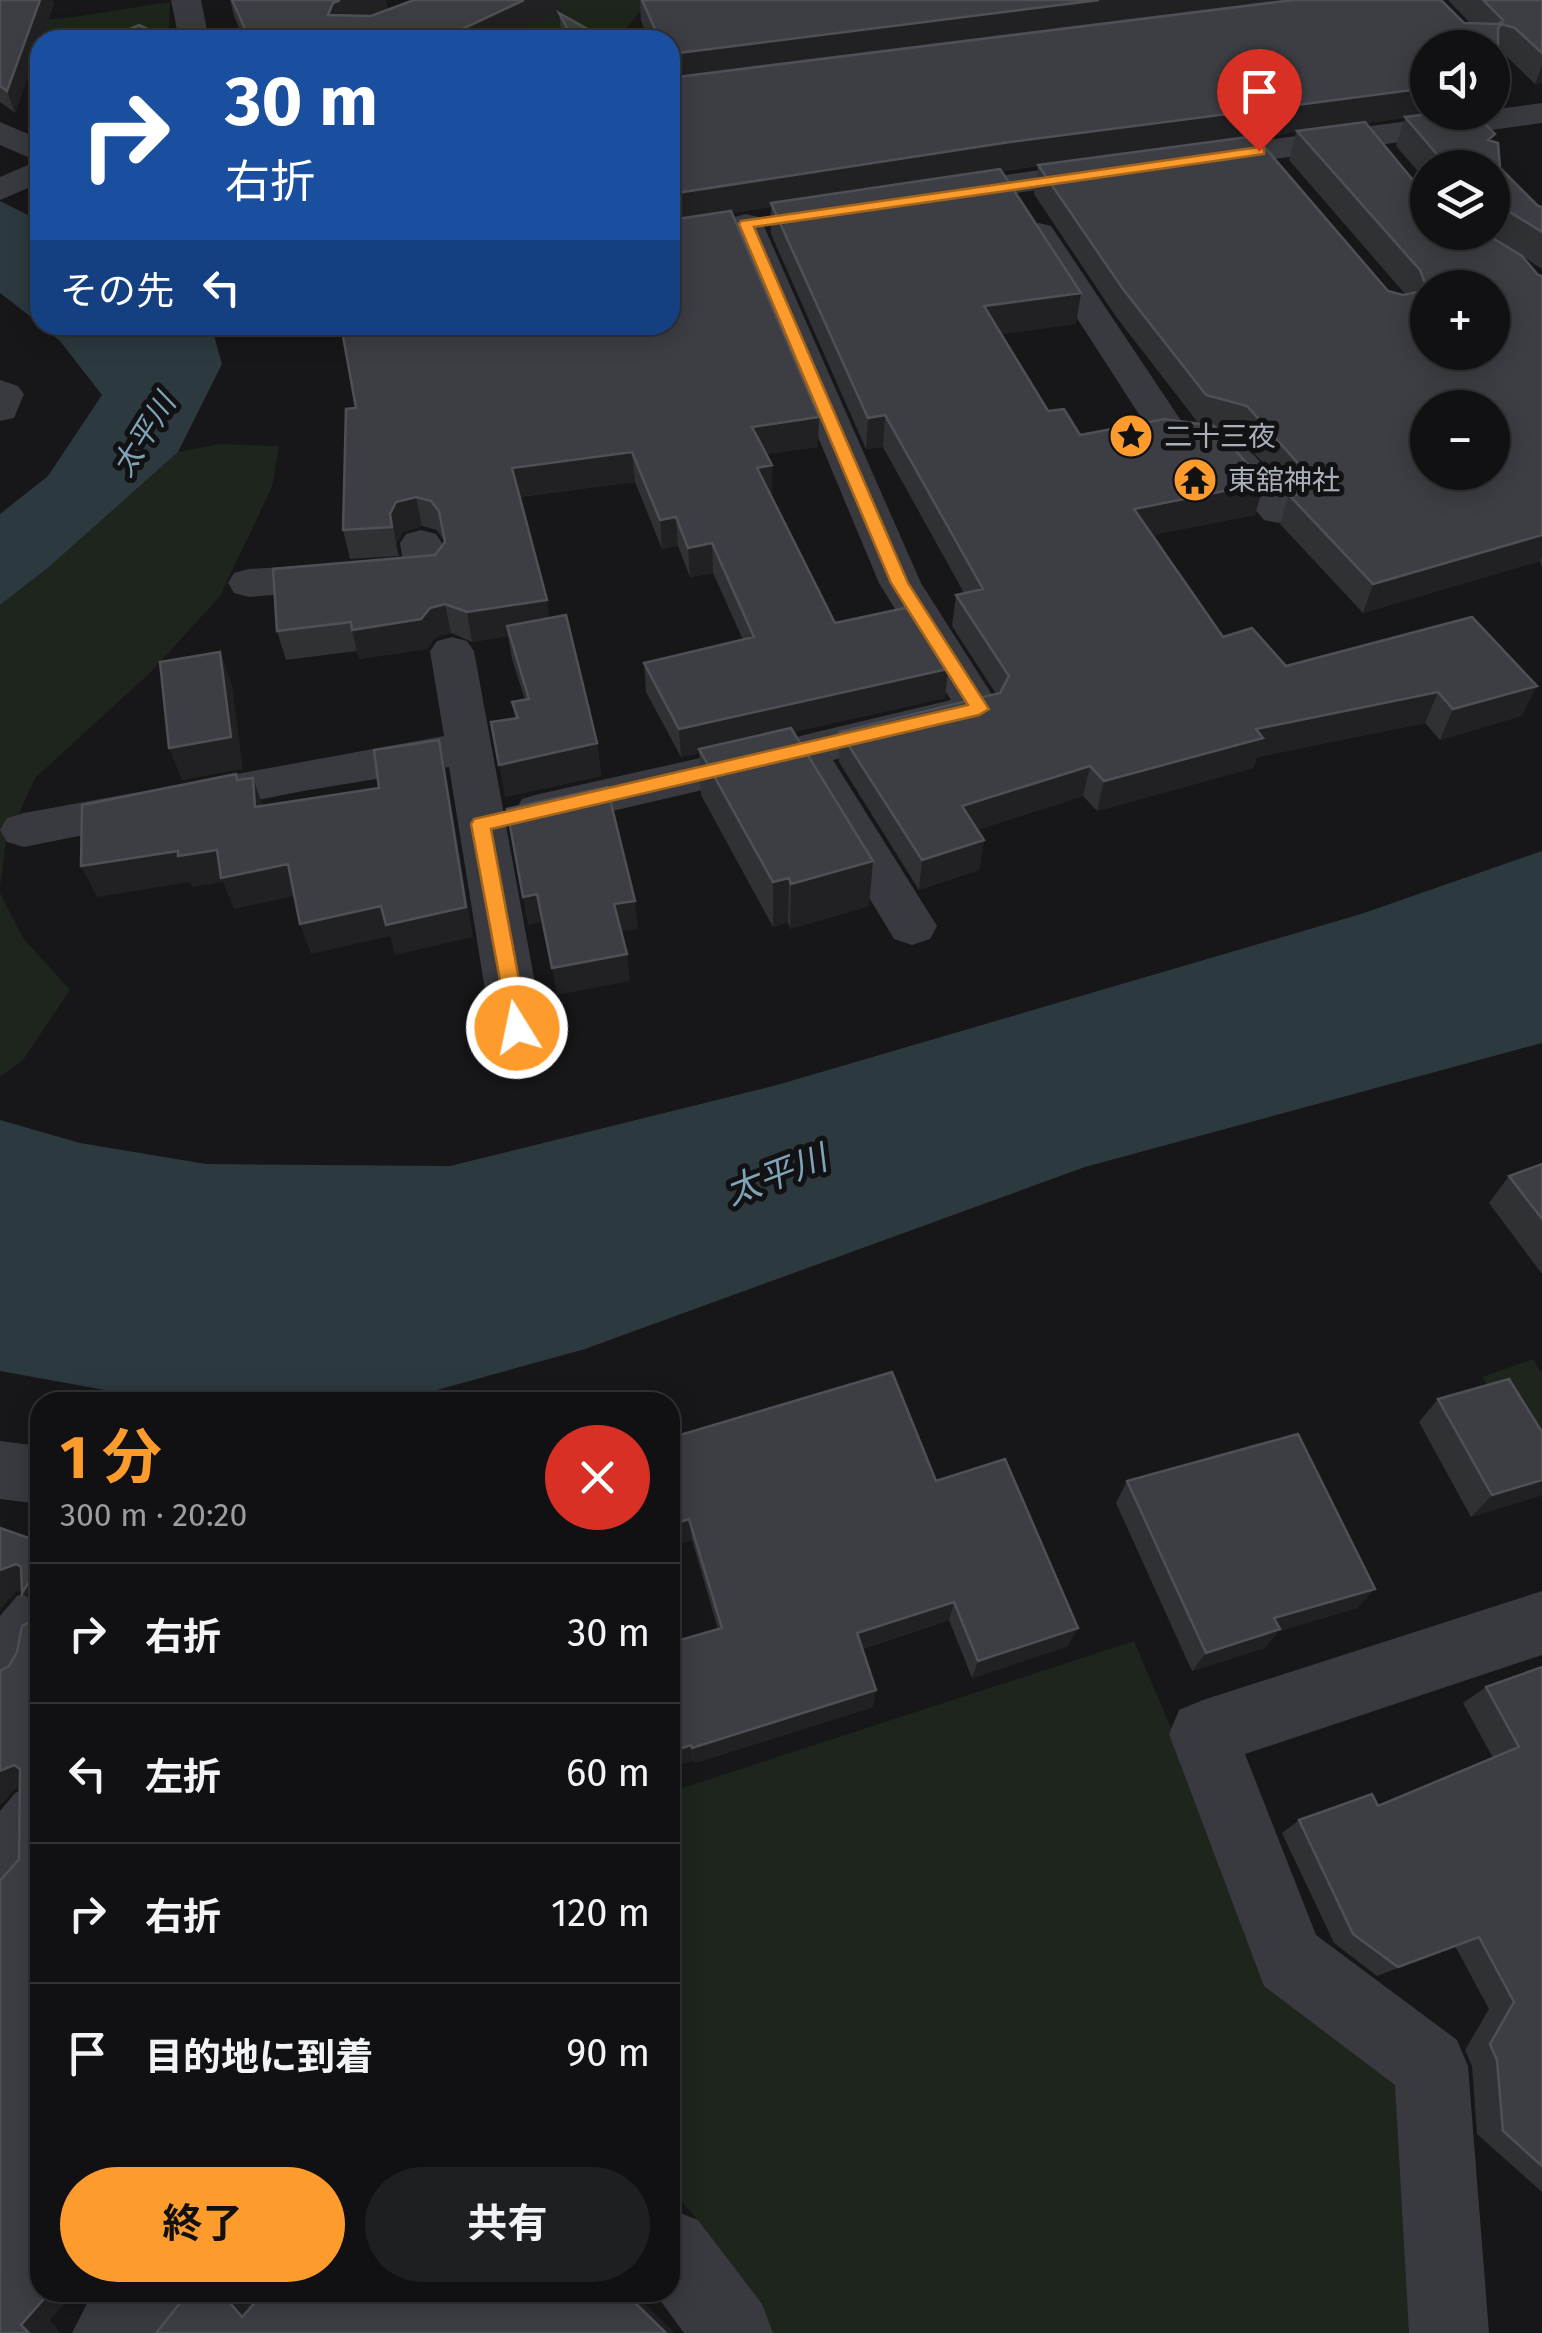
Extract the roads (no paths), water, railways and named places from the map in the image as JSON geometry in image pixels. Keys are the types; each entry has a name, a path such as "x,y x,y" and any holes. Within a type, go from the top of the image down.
{"street":[{"path":"186,0 192,30"},
{"path":"1516,89 1542,113"},
{"path":"1510,117 1542,113"},
{"path":"895,202 1413,130"},
{"path":"1448,130 1467,150"},
{"path":"0,132 30,147"},
{"path":"1366,136 1391,166"},
{"path":"1259,151 1283,180"},
{"path":"0,190 30,175"},
{"path":"1008,184 1171,435 1222,446 1278,511"},
{"path":"481,824 979,709 900,583 746,224"},
{"path":"0,391 5,394 0,410"},
{"path":"249,584 426,572 421,543"},
{"path":"452,651 517,1028"},
{"path":"24,830 304,774 467,748"},
{"path":"804,751 912,926"},
{"path":"0,1470 30,1474"},
{"path":"1449,2333 1431,2066 1290,1960 1203,1734 1542,1623"},
{"path":"0,1657 7,1658 30,1632"},
{"path":"0,1862 30,1829"},
{"path":"680,2261 733,2333"},
{"path":"112,2333 136,2302"}],"water":[{"path":"0,201 30,216 30,316 0,293"},
{"name":"太平川","path":"53,335 214,335 222,364 178,452 49,567 0,605 0,514 48,476 102,395"},
{"name":"太平川","path":"1542,851 1542,1043 1085,1167 585,1349 430,1392 116,1392 0,1371 0,1120 80,1143 206,1164 450,1166 777,1085 1361,914"}],"place":[{"name":"二十三夜","path":"1131,436"},
{"name":"東舘神社","path":"1195,480"}]}
